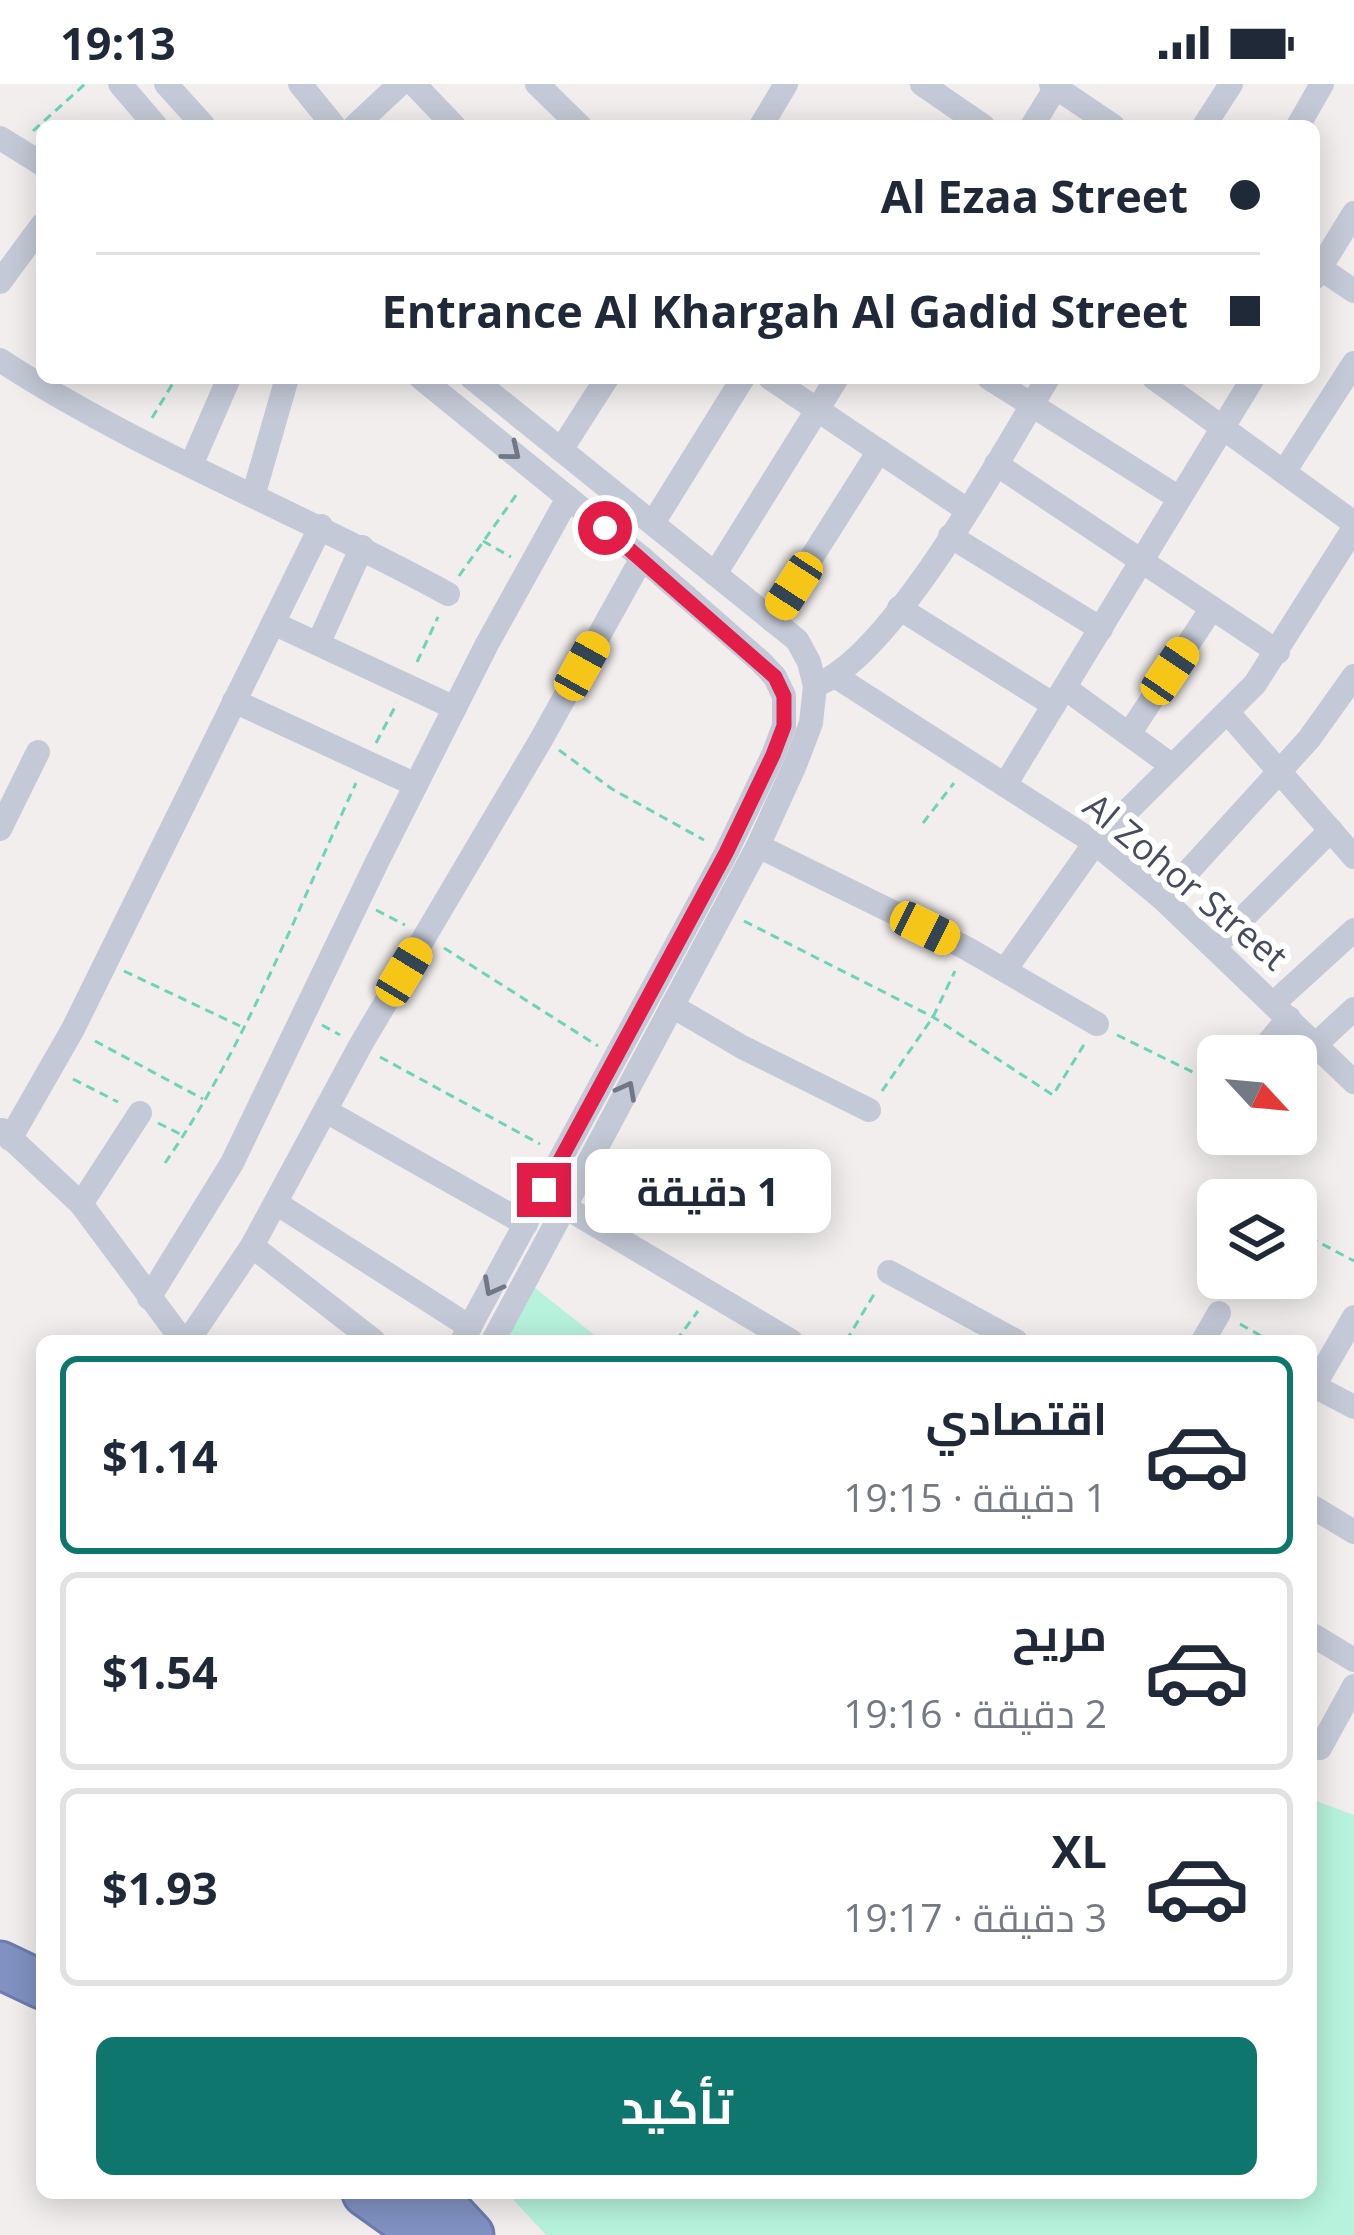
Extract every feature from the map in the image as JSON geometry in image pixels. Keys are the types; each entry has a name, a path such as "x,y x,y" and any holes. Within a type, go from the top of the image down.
{"highway":[{"path":"0,1965 36,1982"},
{"path":"0,1998 36,2015"},
{"path":"403,2205 470,2235"}],"street":[{"path":"120,84 143,120"},
{"path":"166,84 199,120"},
{"path":"300,84 329,120"},
{"path":"361,120 400,84"},
{"path":"414,84 448,120"},
{"path":"537,84 564,120"},
{"path":"765,120 786,84"},
{"path":"922,84 974,120"},
{"path":"1208,120 1231,84"},
{"path":"1301,120 1322,84"},
{"path":"1035,120 1055,85 1105,120"},
{"path":"7,143 36,160"},
{"path":"1320,264 1354,213"},
{"path":"0,282 36,233"},
{"path":"1320,272 1354,291"},
{"path":"0,360 36,381"},
{"path":"1284,472 1354,363"},
{"path":"42,384 139,440 321,526 448,594"},
{"path":"192,464 226,384"},
{"path":"254,493 285,384"},
{"path":"276,1203 466,1334 726,853 784,726 784,696 761,662 428,384"},
{"path":"479,384 797,640 825,681"},
{"path":"561,450 603,384"},
{"path":"653,523 739,384"},
{"path":"779,384 967,510"},
{"path":"716,574 833,384"},
{"path":"998,384 1179,498"},
{"path":"784,696 854,664 950,536 1044,384"},
{"path":"1005,970 1095,843 1229,714 1278,652 1354,525 1162,384"},
{"path":"1005,785 1249,384"},
{"path":"772,620 879,451"},
{"path":"996,464 1278,652"},
{"path":"149,1298 232,1163 416,785 568,498"},
{"path":"180,1335 80,1204 5,1134 73,1029 321,526"},
{"path":"950,536 1101,629"},
{"path":"319,642 362,547"},
{"path":"189,1335 252,1246 360,1046 642,558"},
{"path":"898,608 1129,734 1171,765"},
{"path":"1129,734 1212,608"},
{"path":"273,623 455,708"},
{"path":"1162,899 1309,739 1354,676"},
{"path":"496,1335 758,846 825,681"},
{"name":"Al Zohor Street","path":"825,681 970,763 1095,843 1162,899 1305,1035"},
{"path":"234,701 416,785"},
{"path":"1229,714 1354,857"},
{"path":"0,829 38,752"},
{"path":"1214,947 1331,830"},
{"path":"758,846 966,948 1097,1024"},
{"path":"1268,1035 1281,1011 1354,930"},
{"path":"672,1006 869,1110"},
{"path":"1317,1043 1354,1009"},
{"name":"Al Zohor Street","path":"1317,1047 1354,1082"},
{"path":"326,1111 526,1224"},
{"path":"80,1204 140,1113"},
{"path":"565,1207 781,1335"},
{"path":"252,1246 366,1335"},
{"path":"889,1272 1005,1335"},
{"path":"1206,1335 1219,1313"},
{"path":"1317,1379 1354,1316"},
{"path":"1317,1390 1354,1407"},
{"path":"1317,1510 1354,1532"},
{"path":"1317,1638 1354,1660"},
{"path":"1320,1748 1354,1686"}],"path":[{"path":"38,120 86,84"},
{"path":"7,143 36,121"},
{"path":"139,440 172,384"},
{"path":"165,1162 205,1100 242,1027 448,594 481,540 534,470"},
{"path":"481,540 528,567"},
{"path":"542,738 612,789 726,853"},
{"path":"923,823 970,763"},
{"path":"358,902 426,936 616,1058"},
{"path":"724,910 933,1017 1054,1095 1097,1024 1197,1074"},
{"path":"869,1110 933,1017 966,948"},
{"path":"106,962 242,1027"},
{"path":"305,1016 563,1157"},
{"path":"73,1029 205,1100"},
{"path":"52,1068 184,1136"},
{"path":"1317,1242 1354,1262"},
{"path":"850,1335 889,1272"},
{"path":"680,1335 710,1294"},
{"path":"1219,1313 1259,1335"}],"green space":[{"path":"516,1273 594,1335 485,1335"},
{"path":"1317,1801 1354,1815 1354,2235 546,2235 513,2199 1317,2199"}],"route":[{"path":"544,1190 726,853 784,726 784,696 775,677 605,528"}]}
